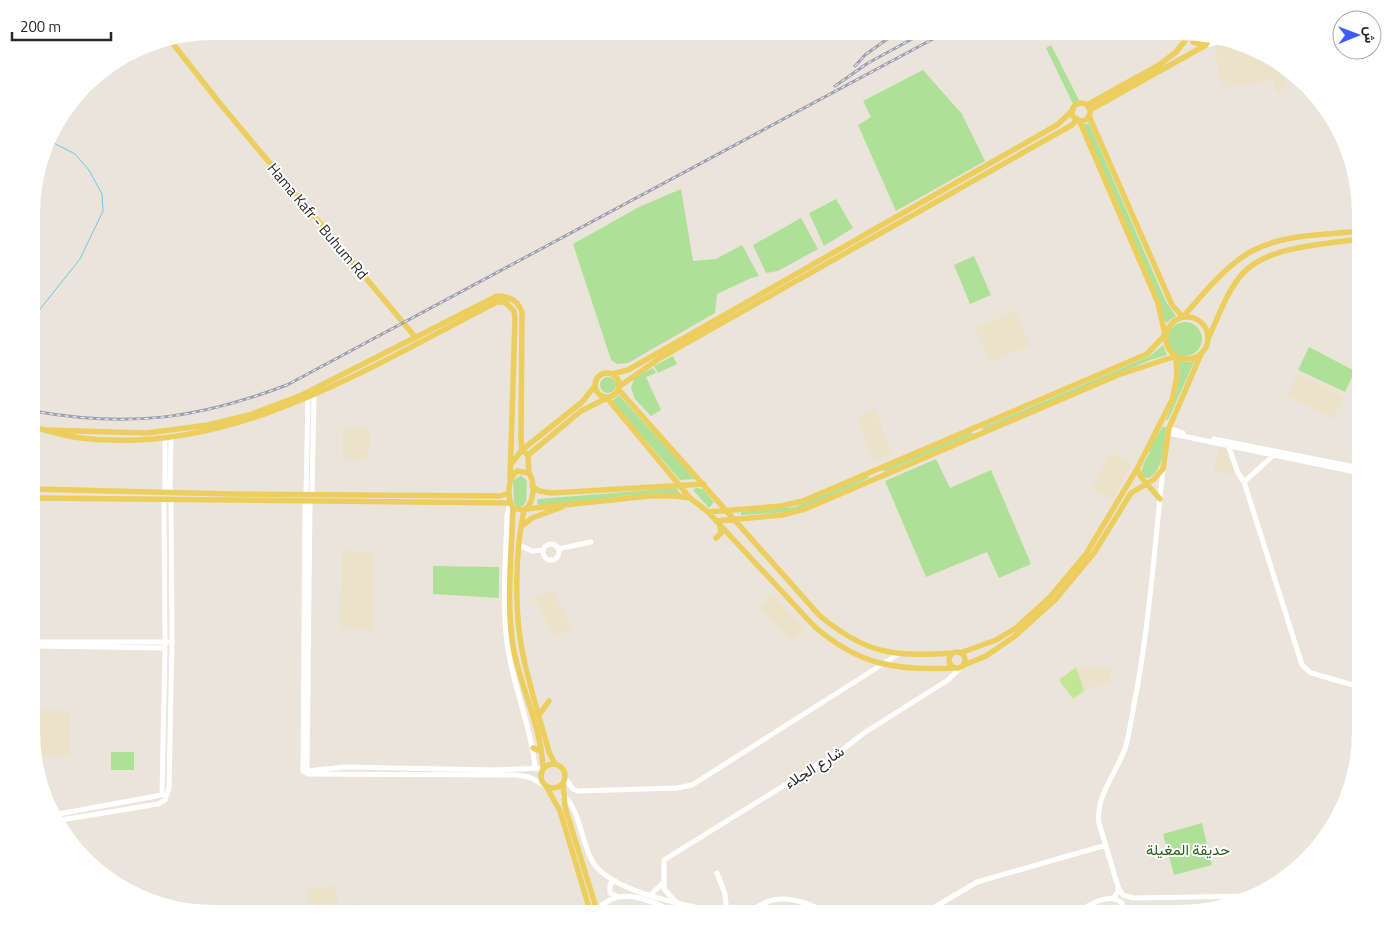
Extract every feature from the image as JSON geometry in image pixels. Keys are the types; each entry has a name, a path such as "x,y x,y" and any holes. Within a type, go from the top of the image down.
{"main road":[{"path":"528,455 581,411 614,396 619,388 660,358 1078,120 1085,120 1089,110 1159,65 1176,52 1185,40"},
{"path":"1194,41 1200,46 1212,43"},
{"path":"1089,110 1206,45 1208,42"},
{"name":"Hama Kafr - Buhum Rd","path":"174,44 222,106 415,336 418,342"},
{"path":"510,465 522,450 582,402 601,375 628,370 1057,125 1079,104 1089,110 1172,305 1183,317 1195,318 1201,322 1207,333 1208,340"},
{"path":"612,374 618,378 619,388 778,569 819,615 838,631 862,644 897,655 953,654 996,640 1016,628 1050,597 1086,554 1138,470 1176,387 1176,356 1168,347 1158,303 1073,110"},
{"path":"1072,125 1082,130"},
{"path":"708,512 726,509 781,506 803,501 1147,354 1165,335 1171,323 1183,317 1236,262 1253,250 1282,241 1352,232"},
{"path":"1113,899 1118,894 1118,888 1099,823 1098,812 1101,800 1122,756 1129,732 1144,646 1162,469 1169,431 1202,352 1238,280 1257,262 1298,249 1352,240"},
{"path":"40,429 121,434 167,431 227,421 311,396 415,336 497,296 506,296 515,301 522,312 520,418 522,450 528,455 532,486 532,501 525,510 520,528 520,634 549,752 555,764 563,769 563,796 593,905"},
{"path":"45,430 53,434 100,439 168,437 228,427 284,405 418,342 497,302 505,302 514,311 513,435 509,493 512,506 511,604 513,645 541,747 543,768 541,780 556,801 560,823 569,841 592,905"},
{"path":"718,523 805,509 1158,360 1176,356 1190,359 1202,352"},
{"path":"595,386 600,395 607,398 690,498 708,512 814,626 832,642 864,659 882,665 912,669 959,667 986,656 1015,636 1055,600 1094,553 1131,493 1147,484 1162,469"},
{"path":"309,494 311,396"},
{"path":"976,427 974,433 979,435"},
{"path":"1169,431 1352,471"},
{"path":"1169,431 1352,466"},
{"path":"167,492 168,437"},
{"path":"1228,445 1238,473 1244,482 1302,665 1311,673 1352,686"},
{"path":"1244,482 1276,454"},
{"path":"1138,470 1160,499"},
{"path":"510,479 517,471 529,473"},
{"path":"532,486 552,493 704,484"},
{"path":"40,489 500,496 509,493"},
{"path":"40,498 512,506 525,510 650,496 690,498"},
{"path":"164,500 170,644"},
{"path":"64,819 158,804 165,800 169,788 171,500"},
{"path":"307,502 307,771 345,767 503,770 543,768 555,764"},
{"path":"307,502 303,771 308,774 516,775 529,777 546,786 557,788 564,780"},
{"path":"512,506 507,515 506,634 514,676 533,748 535,767"},
{"path":"520,528 532,518 555,511 564,506"},
{"path":"716,538 721,533 718,523"},
{"path":"520,545 532,551 543,550 550,544 558,549 591,542"},
{"path":"543,550 544,557 551,560 557,557 558,549"},
{"path":"768,576 778,569"},
{"path":"40,642 170,644"},
{"path":"40,646 165,648 170,644"},
{"path":"61,814 162,795 165,648"},
{"path":"959,667 965,658 960,652"},
{"path":"953,654 949,660 959,667"},
{"path":"564,780 573,789 578,791 677,788 692,785 897,655"},
{"name":"شارع الجلاء","path":"662,884 664,860 846,747 864,733 948,680 959,667"},
{"path":"1344,688 1352,687"},
{"path":"539,715 549,701"},
{"path":"533,748 537,750 541,747"},
{"path":"563,796 572,804 590,857 603,873 616,881 650,895 683,905"},
{"path":"562,843 569,841"},
{"path":"938,905 977,882 1106,845"},
{"path":"717,873 725,894 726,905"},
{"path":"616,881 610,884 608,888 611,894 640,898 658,905"},
{"path":"650,895 662,884 666,894 678,904"},
{"path":"1118,888 1123,895 1133,898 1232,896"},
{"path":"603,905 617,896"},
{"path":"1125,905 1133,898"},
{"path":"1090,905 1113,899 1120,901 1122,905"},
{"path":"761,905 776,900 807,905"}],"shaded area":[{"path":"1214,45 1224,46 1245,53 1266,63 1283,75 1285,86 1283,90 1276,92 1274,80 1222,88"},
{"path":"1015,311 1030,345 990,362 975,328"},
{"path":"1298,373 1344,396 1333,419 1287,396"},
{"path":"875,409 892,454 874,461 857,416"},
{"path":"343,428 370,428 369,453 365,459 343,459"},
{"path":"1218,448 1226,449 1235,475 1214,471"},
{"path":"1110,452 1132,464 1112,500 1092,489"},
{"path":"342,550 373,553 372,630 340,629"},
{"path":"552,590 572,629 554,636 535,600"},
{"path":"773,594 805,630 791,641 759,607"},
{"path":"1081,668 1110,668 1110,683 1096,685 1084,691 1077,670"},
{"path":"40,709 70,711 69,755 41,755"},
{"path":"336,886 338,905 308,905 307,889"}],"green space":[{"path":"1051,45 1079,100 1073,104 1046,48"},
{"path":"923,70 962,114 985,161 896,211 858,125 871,117 863,101"},
{"path":"1089,123 1166,302 1176,316 1166,323 1136,246 1083,125"},
{"path":"681,189 693,261 716,259 742,245 759,276 717,294 715,313 628,363 617,364 611,360 573,244 639,207"},
{"path":"836,199 853,228 824,246 809,213"},
{"path":"801,218 818,249 778,271 766,273 753,245"},
{"path":"974,256 991,295 970,304 954,265"},
{"path":"1185,322 1197,327 1202,339 1197,351 1185,356 1173,351 1168,339 1173,327"},
{"path":"1163,345 1167,355 1150,360 983,430 982,428 1150,356"},
{"path":"1309,347 1352,369 1352,377 1345,392 1298,370"},
{"path":"673,356 677,364 658,373 654,366"},
{"path":"1195,360 1168,420 1166,420 1177,391 1179,361 1191,362"},
{"path":"653,368 656,373 646,377 661,410 651,416 635,399 631,388 635,377"},
{"path":"608,377 616,385 608,393 600,385"},
{"path":"619,395 695,479 680,480 612,401"},
{"path":"1163,426 1166,428 1164,449 1158,469 1149,478 1144,477 1141,473 1150,452 1148,451"},
{"path":"972,432 973,434 884,472 883,469"},
{"path":"936,459 950,488 991,470 1031,564 999,578 987,552 926,577 885,481"},
{"path":"521,475 527,481 526,501 523,506 517,507 514,503 513,481"},
{"path":"868,476 869,478 803,508 787,512 741,515 741,512 795,507"},
{"path":"676,488 681,494 633,495 538,506 537,502 538,499"},
{"path":"696,488 703,489 714,502 709,508 693,490"},
{"path":"433,566 499,567 499,598 433,594"},
{"path":"1076,667 1084,691 1073,699 1059,680"},
{"path":"111,752 134,752 134,770 111,770"},
{"name":"حديقة المغيلة","path":"1202,823 1212,865 1174,875 1163,834"}],"waterway":[{"path":"40,309 80,259 103,211 102,194 89,170 75,154 55,143"}],"railway":[{"path":"855,66 865,55 886,40"},
{"path":"835,86 868,63 910,40"},
{"path":"40,412 101,419 162,417 223,406 287,385 931,40"}]}
